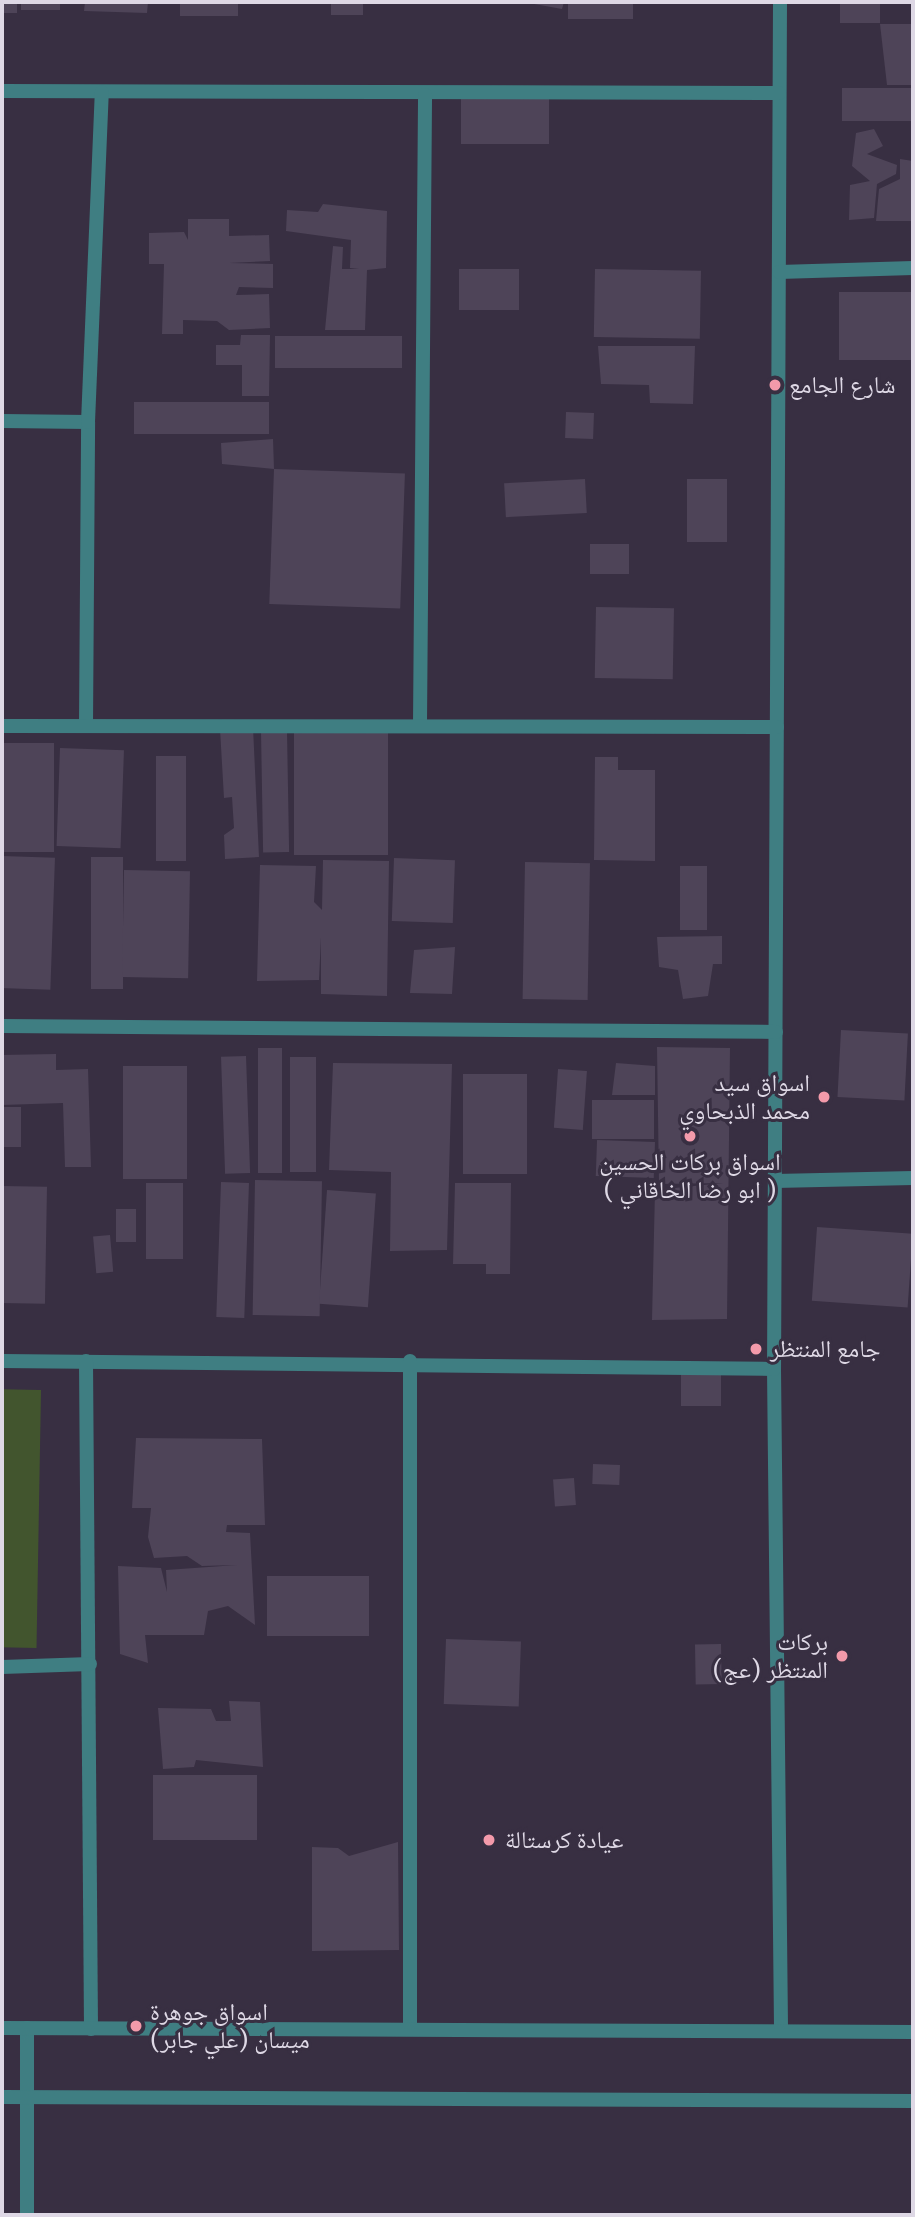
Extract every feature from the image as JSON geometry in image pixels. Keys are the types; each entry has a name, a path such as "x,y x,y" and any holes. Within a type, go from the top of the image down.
{"street":[{"path":"780,2 774,1369 781,2031"},
{"path":"2,91 779,93"},
{"path":"86,725 88,422 102,92"},
{"path":"420,724 425,94"},
{"path":"779,272 913,268"},
{"path":"2,421 88,422"},
{"path":"2,726 420,724 777,727"},
{"path":"2,1026 776,1032"},
{"path":"775,1181 913,1178"},
{"path":"2,1361 410,1361 774,1369"},
{"path":"86,1361 91,2029"},
{"path":"410,1361 410,2026"},
{"path":"2,1667 90,1664"},
{"path":"2,2028 410,2026 913,2032"},
{"path":"27,2028 27,2215"},
{"path":"2,2097 913,2101"}],"green space":[{"path":"2,1389 41,1390 36,1648 2,1647"}],"building":[{"path":"2,2 17,2 17,13 2,13"},
{"path":"21,2 60,2 60,10 21,10"},
{"path":"85,2 148,2 147,13 84,11"},
{"path":"180,2 238,2 238,16 180,16"},
{"path":"331,2 363,2 363,15 331,15"},
{"path":"523,2 564,2 562,9"},
{"path":"568,2 633,2 633,19 568,19"},
{"path":"840,2 880,2 880,23 840,23"},
{"path":"880,24 913,24 913,85 887,85"},
{"path":"842,88 913,88 913,121 842,121"},
{"path":"461,98 549,98 549,144 461,144"},
{"path":"874,129 883,146 867,154 897,165 896,174 877,184 874,218 849,220 850,185 870,181 852,166 856,133"},
{"path":"900,159 913,161 913,221 876,221 879,189 900,179"},
{"path":"323,204 387,211 386,268 367,270 365,330 325,330 333,246 343,247 342,269 359,269 350,268 351,240 286,231 287,210 318,212"},
{"path":"188,219 229,219 229,236 269,235 270,261 229,263 273,264 273,288 239,287 236,295 269,294 270,328 229,330 217,321 183,320 183,334 162,334 164,264 149,264 149,233 184,232 188,240"},
{"path":"459,269 519,269 519,310 459,310"},
{"path":"595,269 701,271 700,339 594,337"},
{"path":"839,292 913,292 913,360 839,360"},
{"path":"241,335 270,335 269,396 242,396 242,365 216,365 216,345 240,345"},
{"path":"275,336 402,336 402,368 275,368"},
{"path":"598,346 695,346 693,404 650,403 649,385 601,384"},
{"path":"134,402 269,402 269,434 134,434"},
{"path":"566,412 594,413 593,439 565,438"},
{"path":"273,439 274,469 222,464 221,443"},
{"path":"274,469 405,474 400,608 269,604"},
{"path":"585,479 587,513 506,517 504,483"},
{"path":"687,479 727,479 727,542 687,542"},
{"path":"590,544 629,544 629,574 590,574"},
{"path":"596,607 674,608 673,679 595,678"},
{"path":"253,727 259,857 225,859 224,835 234,828 232,797 224,798 220,729"},
{"path":"261,731 287,731 289,852 263,852"},
{"path":"294,733 388,733 388,855 294,855"},
{"path":"2,743 54,743 54,852 2,852"},
{"path":"60,748 124,750 121,848 57,846"},
{"path":"156,756 186,756 186,861 156,861"},
{"path":"595,757 618,757 618,770 655,770 655,861 594,860"},
{"path":"2,856 55,858 50,990 2,988"},
{"path":"91,857 123,857 123,989 91,989"},
{"path":"394,858 455,860 453,923 392,921"},
{"path":"323,860 389,861 387,996 321,994 321,937 319,980 257,981 260,865 316,866 314,902 322,910"},
{"path":"525,862 590,863 588,1000 523,999"},
{"path":"680,866 707,866 707,930 680,930"},
{"path":"124,870 190,871 188,978 122,977"},
{"path":"722,936 722,964 713,964 708,996 683,999 678,970 659,967 657,937"},
{"path":"455,947 452,994 410,993 414,950"},
{"path":"841,1030 908,1034 904,1100 837,1097"},
{"path":"657,1047 730,1048 727,1319 652,1320 655,1190 723,1183 659,1184"},
{"path":"258,1048 282,1048 282,1173 258,1173"},
{"path":"56,1054 56,1070 88,1069 91,1167 65,1167 63,1103 2,1105 2,1055"},
{"path":"246,1056 250,1173 225,1174 221,1057"},
{"path":"290,1057 316,1057 316,1172 290,1172"},
{"path":"333,1063 452,1064 447,1250 390,1251 391,1172 329,1170"},
{"path":"616,1063 655,1066 655,1095 612,1095"},
{"path":"123,1066 187,1066 187,1179 123,1179"},
{"path":"558,1069 587,1071 583,1130 554,1128"},
{"path":"463,1074 527,1074 527,1174 463,1174"},
{"path":"592,1100 654,1100 654,1139 592,1139"},
{"path":"2,1107 21,1107 21,1147 2,1147"},
{"path":"597,1140 655,1142 654,1178 596,1176"},
{"path":"255,1180 322,1181 320,1316 253,1315"},
{"path":"221,1182 249,1183 244,1318 216,1317"},
{"path":"146,1183 183,1183 183,1259 146,1259"},
{"path":"455,1183 511,1183 510,1274 486,1274 486,1264 453,1264"},
{"path":"2,1186 47,1187 45,1304 2,1303"},
{"path":"327,1190 376,1193 368,1307 319,1304"},
{"path":"116,1209 136,1209 136,1242 116,1242"},
{"path":"817,1227 913,1234 908,1308 812,1301"},
{"path":"110,1235 113,1272 96,1273 93,1236"},
{"path":"681,1373 721,1373 721,1406 681,1406"},
{"path":"136,1438 262,1439 265,1525 227,1525 226,1532 250,1533 255,1625 228,1606 208,1611 204,1635 145,1635 148,1663 120,1654 118,1566 161,1568 167,1592 166,1570 237,1565 202,1566 187,1556 154,1558 148,1537 151,1508 132,1508"},
{"path":"593,1464 620,1465 619,1485 592,1484"},
{"path":"574,1478 576,1505 555,1506 553,1479"},
{"path":"267,1576 369,1576 369,1636 267,1636"},
{"path":"446,1639 521,1642 519,1707 444,1704"},
{"path":"695,1644 721,1644 722,1684 696,1684"},
{"path":"229,1701 260,1702 263,1767 196,1760 194,1767 163,1769 158,1708 211,1709 216,1721 231,1721"},
{"path":"153,1775 257,1775 257,1840 153,1840"},
{"path":"398,1842 399,1950 312,1951 312,1847 338,1848 349,1856"}],"place":[{"name":"شارع الجامع","path":"775,385"},
{"name":"اسواق سيد محمد الذبحاوي","path":"824,1097"},
{"name":"اسواق بركات الحسين ( ابو رضا الخاقاني )","path":"690,1136"},
{"name":"جامع المنتظر","path":"756,1349"},
{"name":"بركات المنتظر (عج)","path":"842,1656"},
{"name":"عيادة كرستالة","path":"489,1840"},
{"name":"اسواق جوهرة ميسان (علي جابر)","path":"136,2026"}]}
